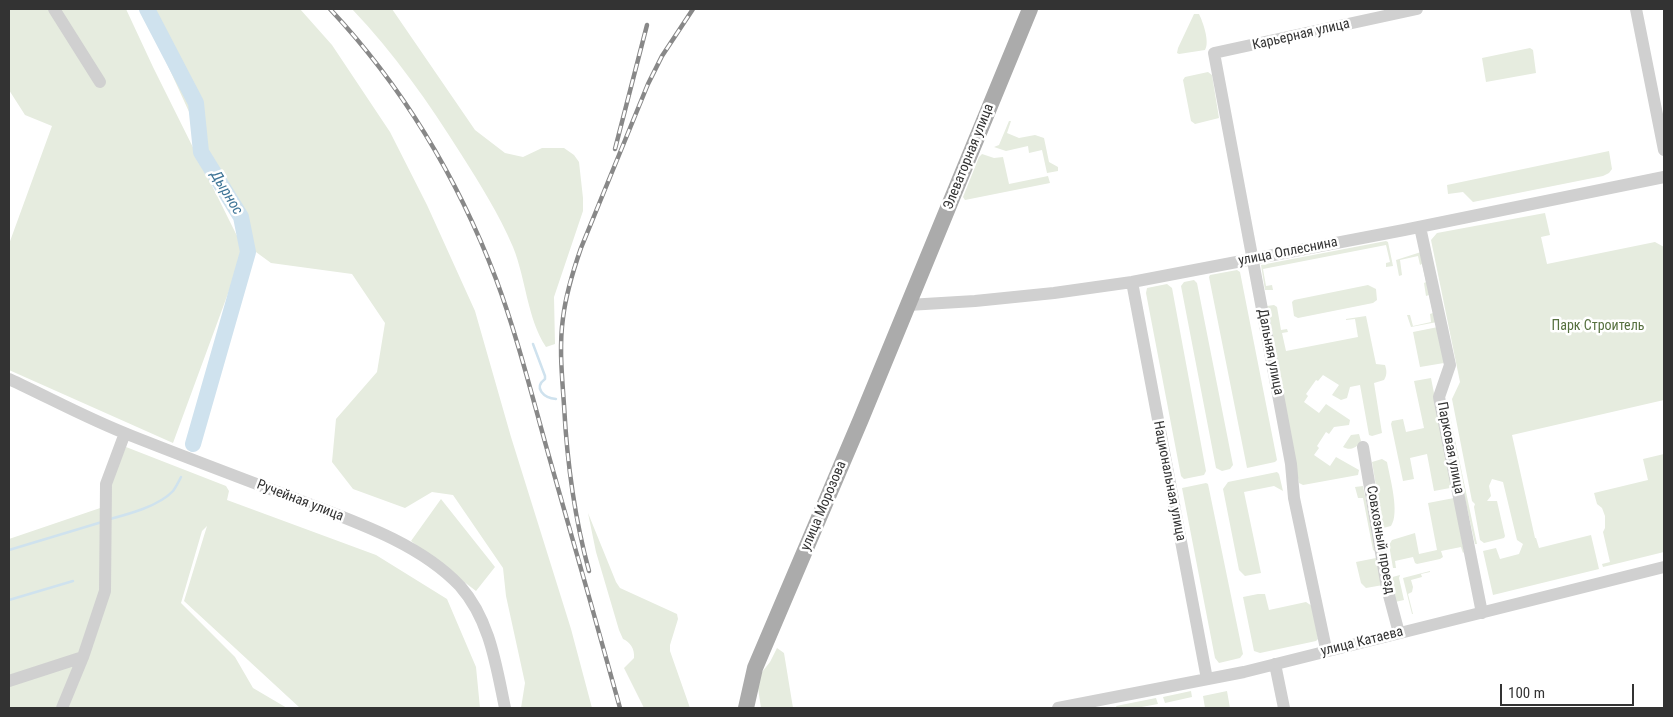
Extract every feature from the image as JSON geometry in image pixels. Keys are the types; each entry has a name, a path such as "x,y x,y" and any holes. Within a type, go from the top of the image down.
{"main road":[{"name":"Элеваторная улица","path":"908,305 1030,9"},
{"name":"улица Морозова","path":"746,708 755,668 908,305"}],"street":[{"path":"54,9 100,82"},
{"name":"Карьерная улица","path":"1214,53 1417,9"},
{"path":"1636,9 1664,150"},
{"name":"Дальняя улица","path":"1214,53 1291,464 1294,498 1325,644 1324,652"},
{"name":"улица Оплеснина","path":"908,305 1004,298 1132,282 1420,227 1664,177"},
{"name":"Парковая улица","path":"1420,227 1450,365 1439,397 1482,612"},
{"name":"Национальная улица","path":"1132,282 1207,679"},
{"name":"Ручейная улица","path":"9,379 125,433 375,530 434,564 460,587 471,600 482,619 490,639 505,708"},
{"path":"62,708 83,657 105,591 106,484 125,433"},
{"name":"Совхозный проезд","path":"1363,447 1387,588 1399,633"},
{"name":"улица Катаева","path":"1058,708 1275,664 1664,567"},
{"path":"9,680 83,657"},
{"path":"1275,664 1284,708"}],"green space":[{"path":"9,9 126,9 244,250 173,443 9,370 9,244 52,126 25,115 9,90"},
{"path":"142,9 300,9 332,45 390,132 427,205 475,311 511,437 571,629 592,708 521,708 525,683 506,596 503,568 453,495 432,492 405,508 353,489 332,462 336,419 377,372 385,323 352,274 271,263 245,244 206,149"},
{"path":"352,9 392,9 475,130 505,153 523,157 542,148 564,148 574,155 579,162 583,211 554,297 555,344 546,347 540,336 513,247 482,188 424,97 382,43"},
{"path":"1194,14 1199,14 1202,22 1207,42 1205,50 1179,54 1177,53 1178,48"},
{"path":"1530,48 1533,50 1536,73 1486,82 1482,58"},
{"path":"1208,72 1212,75 1219,118 1195,124 1191,121 1183,80 1185,77"},
{"path":"1009,121 1011,121 1007,133 1019,138 1035,135 1044,138 1049,162 1058,167 1058,171 1047,173 1042,150 1029,153 1028,146 1006,151 994,147 999,145"},
{"path":"1609,151 1612,169 1603,176 1473,202 1463,192 1448,194 1447,185"},
{"path":"982,154 994,158 1003,157 1009,184 1048,176 1050,183 965,200 963,197 979,157"},
{"name":"Парк Строитель","path":"1545,213 1550,235 1541,237 1547,264 1655,242 1664,247 1664,400 1512,435 1535,538 1539,548 1591,535 1599,569 1493,595 1483,551 1496,548 1500,559 1519,554 1523,544 1517,540 1503,482 1492,479 1489,486 1491,496 1487,501 1497,501 1505,536 1504,538 1484,543 1480,540 1475,504 1472,501 1452,399 1460,382 1431,240 1437,233"},
{"path":"1388,242 1393,266 1386,267 1386,263 1390,262 1386,245 1263,269 1266,286 1272,285 1273,290 1265,290 1261,265"},
{"path":"1421,252 1437,322 1411,327 1407,315 1410,315 1413,326 1431,322 1430,314 1433,313 1429,295 1426,296 1424,283 1426,282 1418,256 1400,260 1402,275 1399,276 1396,260"},
{"path":"1237,270 1240,272 1277,460 1247,468 1209,277 1210,275"},
{"path":"1194,280 1197,283 1233,465 1230,469 1222,471 1216,468 1181,286 1184,282"},
{"path":"1167,284 1172,288 1206,471 1204,475 1184,479 1181,476 1146,293 1147,288"},
{"path":"1368,285 1376,289 1377,300 1373,303 1298,318 1294,316 1292,302 1294,300"},
{"path":"1274,305 1277,307 1281,330 1287,329 1288,332 1282,333 1286,351 1358,337 1355,319 1346,319 1366,316 1376,364 1385,365 1386,369 1384,380 1374,383 1382,433 1369,435 1360,385 1350,387 1347,398 1341,400 1332,395 1339,385 1323,375 1318,381 1316,380 1306,394 1308,396 1304,402 1319,413 1326,404 1350,420 1349,425 1334,427 1329,434 1326,432 1317,446 1319,448 1314,455 1330,466 1336,457 1359,470 1358,475 1303,485 1299,483 1266,311 1267,306"},
{"path":"1438,327 1444,363 1420,367 1413,332"},
{"path":"1431,378 1452,484 1450,488 1434,491 1427,454 1410,458 1414,479 1403,481 1391,424 1392,421 1403,419 1406,432 1424,428 1414,381"},
{"path":"1447,402 1477,544 1475,544 1445,408"},
{"path":"1359,434 1361,441 1357,445 1351,449 1343,447 1351,435"},
{"path":"126,447 226,486 229,491 227,500 376,555 447,599 476,667 480,708 300,708 184,601 207,526 202,531 181,603 235,657 253,688 287,708 9,708 9,539 109,505 110,485"},
{"path":"1664,454 1664,552 1603,567 1602,564 1610,562 1603,532 1605,516 1602,508 1597,504 1594,493 1648,480 1643,459"},
{"path":"1382,459 1387,462 1395,513 1391,526 1383,528 1372,462"},
{"path":"1277,472 1283,491 1274,486 1244,492 1261,573 1245,576 1239,570 1223,489 1228,482"},
{"path":"1208,484 1243,654 1240,658 1219,663 1215,658 1182,488"},
{"path":"1363,486 1383,585 1366,588 1361,583 1356,562 1376,558 1376,552 1373,550 1363,498 1358,498 1355,487"},
{"path":"1454,498 1464,552 1461,547 1441,551 1443,557 1440,559 1417,564 1413,557 1395,561 1396,568 1393,568 1389,545 1392,540 1415,533 1419,554 1437,550 1428,503"},
{"path":"441,499 495,567 476,591 411,541"},
{"path":"588,513 620,588 677,614 678,619 670,651 690,708 644,708 624,668 634,658 634,652 630,644 623,639 619,630 596,552"},
{"path":"1430,571 1421,574 1422,577 1411,580 1412,592 1408,594 1412,614 1403,578"},
{"path":"1400,575 1404,600 1395,602 1389,578"},
{"path":"1265,594 1269,610 1306,602 1312,606 1318,639 1260,653 1254,651 1243,597"},
{"path":"777,648 784,653 793,708 761,708 758,677 770,662"},
{"path":"1191,691 1192,697 1165,703 1163,697"},
{"path":"1227,691 1230,708 1205,708 1203,696"},
{"path":"1156,698 1158,704 1136,708 1117,708 1116,706"}],"waterway":[{"name":"Дырнос","path":"147,9 196,103 201,152 241,217 248,252 193,444"},
{"path":"533,344 545,376 540,389 544,395 556,399"},
{"name":"Дырнос","path":"110,519 143,509 160,501 173,491 181,477"},
{"name":"Дырнос","path":"9,550 102,522"},
{"path":"9,600 73,581"}],"railway":[{"path":"330,9 357,39 405,102 446,170 481,242 504,301 518,346 620,708"},
{"path":"589,571 575,509 567,447 561,351 566,300 581,248 648,84 662,56 693,9"},
{"path":"615,149 647,25"}]}
